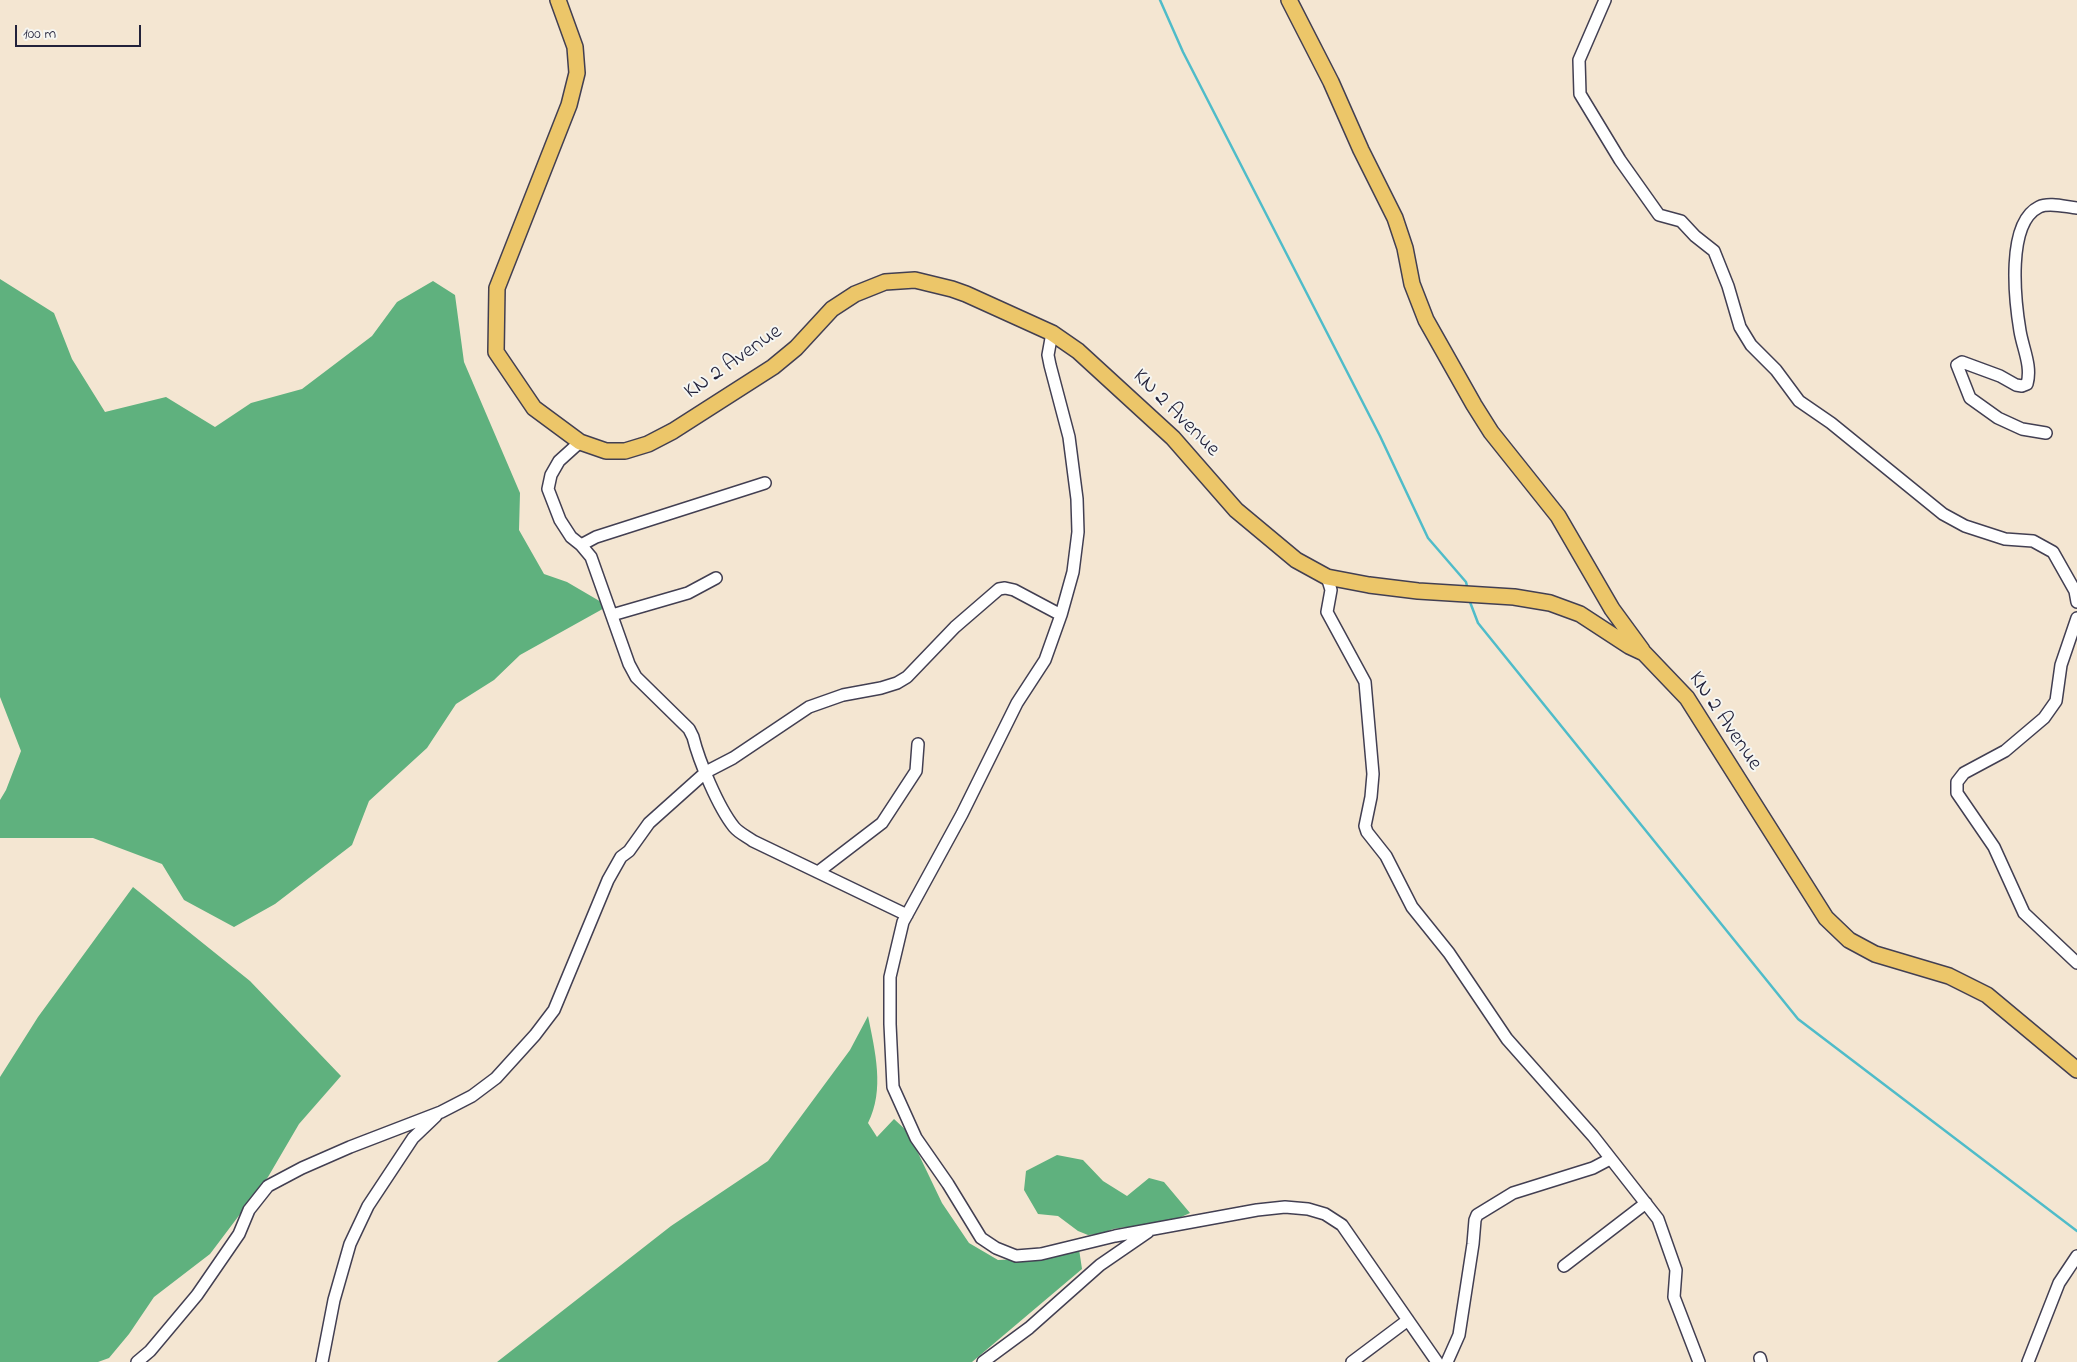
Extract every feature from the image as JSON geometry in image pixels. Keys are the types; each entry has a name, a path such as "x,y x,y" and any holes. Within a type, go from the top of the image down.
{"main road":[{"name":"KN 2 Avenue","path":"558,0 575,47 577,72 569,105 497,288 496,352 534,408 580,442 606,452 625,451 648,444 673,431 774,366 796,348 832,309 855,294 885,282 915,280 952,289 1052,333 1100,370 1174,438 1236,510 1296,560 1327,577 1369,585 1418,591 1514,597 1550,603 1580,614 1629,646 1644,653 1687,698 1826,918 1849,940 1875,954 1949,976 1987,995 2077,1070"},
{"path":"1289,0 1331,82 1361,150 1395,218 1405,248 1412,284 1434,335 1474,405 1492,432 1558,516 1612,609 1644,653"}],"street":[{"path":"1605,0 1579,60 1580,94 1620,160 1659,215 1681,221 1695,236 1714,251 1728,286 1740,327 1751,345 1776,370 1799,401 1830,423 1943,514 1965,526 2005,539 2033,541 2053,552 2075,591 2077,602"},
{"path":"2046,433 2022,429 2006,422 1970,398 1957,365 1962,362 2000,376 2016,385 2022,386 2027,384 2030,373 2019,322 2016,287 2017,241 2027,217 2039,207 2077,208"},
{"path":"1052,333 1048,355 1069,437 1077,499 1078,532 1073,572 1061,615 1045,660 1017,704 962,814 903,922 890,977 893,1087 916,1138 948,1184 981,1238 1001,1251 1021,1257 1257,1210 1285,1207 1308,1209 1325,1214 1342,1226 1437,1362"},
{"path":"580,442 559,461 551,475 548,489 560,520 571,537 581,544 591,556 629,664 636,677 689,729 694,737 717,797 732,825 753,841 907,915"},
{"path":"581,544 596,537 765,483"},
{"path":"1327,577 1330,590 1327,612 1365,682 1372,774 1371,797 1365,826 1367,832 1386,856 1412,907 1449,953 1507,1039 1610,1159 1658,1219 1676,1270 1674,1296 1699,1362"},
{"path":"612,615 688,593 716,578"},
{"path":"137,1362 163,1336 197,1295 238,1234 249,1210 268,1186 302,1168 350,1147 442,1112 472,1096 496,1078 535,1035 554,1010 616,864 629,851 649,823 706,772 733,758 809,706 843,695 881,688 908,677 954,627 999,589 1014,590 1061,615"},
{"path":"2077,618 2061,665 2056,701 2044,718 2005,751 1964,773 1957,782 1957,793 1994,847 2024,913 2077,963"},
{"path":"818,872 882,823 916,771 918,744"},
{"path":"322,1362 334,1300 350,1244 368,1206 413,1138 442,1112"},
{"path":"1447,1362 1459,1335 1477,1215 1513,1193 1593,1168 1610,1159"},
{"path":"1564,1266 1646,1203"},
{"path":"983,1362 1029,1328 1100,1265 1152,1230"},
{"path":"2028,1362 2059,1283 2077,1256"},
{"path":"1352,1362 1408,1320"}],"green space":[{"path":"0,279 54,313 72,359 105,412 166,397 215,427 251,403 302,389 372,336 397,302 433,281 455,295 464,362 520,493 519,530 544,574 567,582 608,606 520,655 494,680 456,704 427,748 369,801 352,845 275,904 234,927 184,900 162,864 93,838 0,838 0,800 6,790 21,751 0,697"},
{"path":"133,887 250,981 341,1076 299,1124 268,1177 210,1254 154,1297 129,1334 109,1358 98,1362 0,1362 0,1077 38,1017"},
{"path":"868,1016 876,1057 877,1084 873,1110 868,1123 877,1137 894,1119 908,1132 942,1203 969,1243 998,1260 1043,1258 1079,1249 1082,1269 972,1362 497,1362 671,1226 768,1161 850,1050"},
{"path":"1057,1155 1083,1160 1103,1181 1127,1196 1149,1178 1164,1182 1190,1213 1168,1223 1139,1228 1126,1227 1088,1235 1078,1231 1058,1216 1038,1214 1024,1190 1026,1171"}],"waterway":[{"path":"1160,0 1183,52 1380,436 1428,538 1466,582 1467,586"},
{"path":"1470,602 1478,623 1798,1019 2077,1231"}]}
